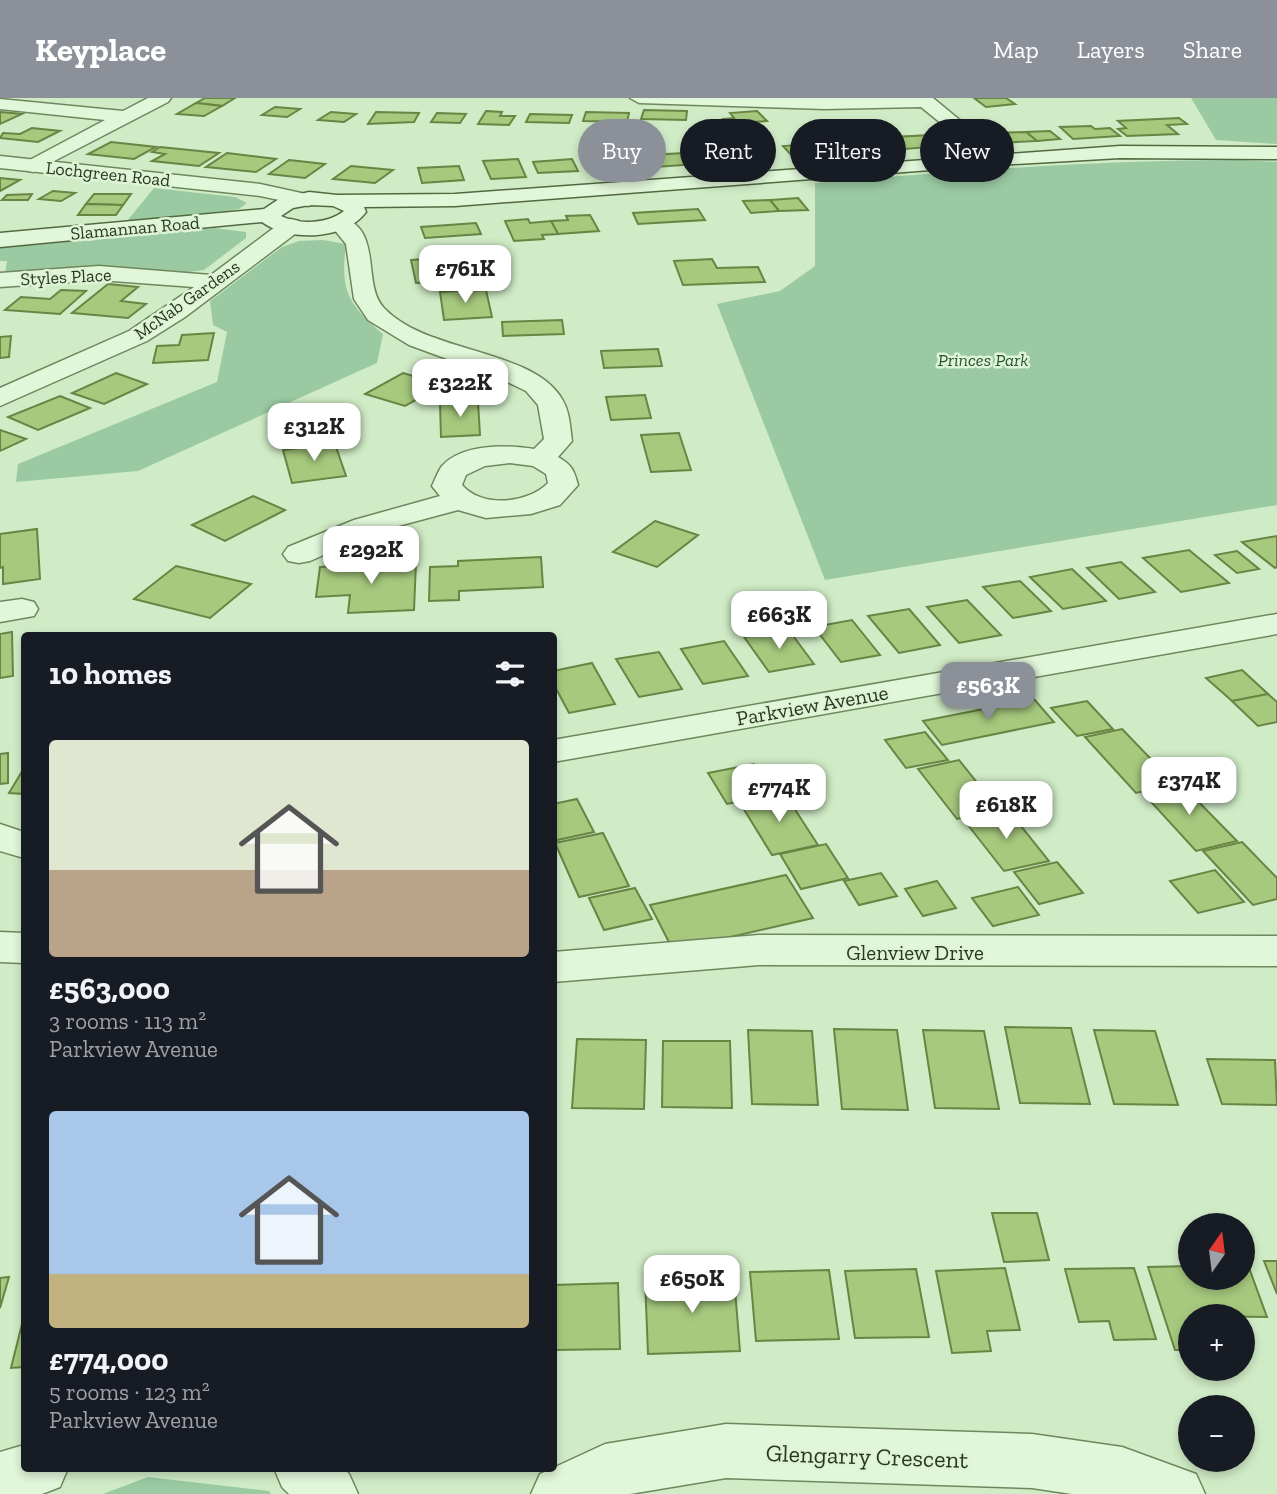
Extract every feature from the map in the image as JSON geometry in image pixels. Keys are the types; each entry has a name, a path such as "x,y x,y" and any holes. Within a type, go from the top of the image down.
{"street":[{"path":"33,166 162,98"},
{"path":"639,98 825,104 923,99 948,119"},
{"path":"0,104 126,117"},
{"name":"Slamannan Road","path":"1014,158 1154,151 1277,153"},
{"name":"Lochgreen Road","path":"0,162 260,190 308,200"},
{"name":"Slamannan Road","path":"0,240 279,216 316,227 343,213 455,200 920,165"},
{"name":"Lochgreen Road","path":"215,186 279,216"},
{"name":"Slamannan Road","path":"279,216 308,200 343,213"},
{"path":"343,213 356,242 364,296 374,312 392,327 516,375 538,386 548,396 554,409 558,441 541,459"},
{"name":"McNab Gardens","path":"0,398 138,336 176,312 215,282 279,216"},
{"name":"Styles Place","path":"0,280 99,272 215,282"},
{"path":"510,454 541,459 560,470 563,485 549,499 520,508 486,509 459,500 447,486 454,470 478,458 510,454"},
{"path":"299,554 365,526 459,500"},
{"name":"Parkview Avenue","path":"557,750 1277,624"},
{"path":"0,837 21,844"},
{"path":"0,947 21,948"},
{"name":"Glenview Drive","path":"557,967 759,950 1277,951"},
{"name":"Glengarry Crescent","path":"561,1494 605,1471 726,1451 1032,1461 1122,1474 1175,1494"},
{"path":"0,1480 26,1472"},
{"path":"307,1472 328,1494"}],"green space":[{"path":"1191,98 1277,98 1277,144 1216,140"},
{"name":"Princes Park","path":"1187,160 1277,162 1277,505 825,580 717,304 780,291 815,266 815,183 906,182 906,176 920,174 920,182 1014,182 1014,168"},
{"path":"154,188 235,197 247,203 239,209 226,211 127,221"},
{"path":"215,228 246,232 246,238 204,270 181,273 105,266 5,274 7,261 0,261 0,248"},
{"path":"323,240 346,244 344,274 349,295 354,305 383,334 377,363 138,471 16,482 18,464 217,382 227,332 213,325 210,301 282,247 299,241"},
{"path":"148,1477 269,1491 271,1494 103,1494"}],"building":[{"path":"205,98 235,98 222,106 196,103"},
{"path":"974,98 1006,98 1015,104 986,107"},
{"path":"196,103 222,106 204,116 177,114"},
{"path":"275,107 300,109 287,117 262,115"},
{"path":"644,110 687,111 686,119 641,119"},
{"path":"486,111 502,112 500,116 515,116 509,125 478,124"},
{"path":"757,111 765,119 723,119 734,118 730,113"},
{"path":"1,112 22,114 0,124"},
{"path":"331,112 356,114 344,122 318,120"},
{"path":"376,112 419,113 414,122 368,124"},
{"path":"586,112 629,113 628,119 584,119"},
{"path":"437,113 466,114 460,123 431,122"},
{"path":"530,114 572,115 569,123 526,122"},
{"path":"1179,118 1187,124 1167,125 1178,134 1127,136 1118,129 1126,128 1118,121"},
{"path":"1091,126 1095,129 1110,128 1120,136 1073,139 1060,127"},
{"path":"32,128 60,131 38,142 0,138 3,133 20,134"},
{"path":"1050,131 1060,139 1037,141 1026,132"},
{"path":"1014,132 1026,132 1037,141 1014,142"},
{"path":"906,136 920,136 920,148 906,149"},
{"path":"111,142 156,147 134,159 88,154"},
{"path":"160,147 219,153 199,166 152,161 165,154 152,152"},
{"path":"227,153 276,159 256,172 206,167"},
{"path":"680,153 680,165 666,166 666,154"},
{"path":"518,159 526,177 491,179 483,161"},
{"path":"572,159 578,171 538,173 533,162"},
{"path":"289,160 325,164 305,178 269,174"},
{"path":"351,166 393,170 375,183 333,179"},
{"path":"459,166 464,180 422,183 418,168"},
{"path":"0,178 20,180 0,191"},
{"path":"53,191 75,193 61,201 39,199"},
{"path":"32,194 28,200 2,200 7,195"},
{"path":"94,194 131,194 123,205 86,204"},
{"path":"798,198 808,210 779,211 770,200"},
{"path":"770,200 779,211 751,213 743,201"},
{"path":"86,204 123,205 116,215 78,215"},
{"path":"698,209 705,220 638,224 633,213"},
{"path":"590,215 599,231 558,234 551,221 568,220 566,216"},
{"path":"528,219 530,223 551,221 558,234 542,235 544,239 514,241 505,221"},
{"path":"476,223 481,234 425,238 421,227"},
{"path":"459,257 465,280 416,283 411,260"},
{"path":"712,259 717,268 758,267 765,282 683,285 674,261"},
{"path":"108,284 138,287 121,301 146,304 128,318 72,313"},
{"path":"61,290 86,291 60,314 5,310 21,297 50,299"},
{"path":"486,290 492,317 444,320 440,292"},
{"path":"562,320 564,334 503,336 502,322"},
{"path":"214,333 208,360 153,363 157,346 179,345 182,335"},
{"path":"11,336 9,357 0,358 0,337"},
{"path":"658,349 662,366 604,368 601,351"},
{"path":"116,373 147,384 104,404 72,393"},
{"path":"403,373 443,385 405,406 365,394"},
{"path":"645,395 651,418 611,420 606,397"},
{"path":"60,396 90,408 38,430 8,417"},
{"path":"478,402 480,435 441,437 440,403"},
{"path":"0,430 26,439 0,451"},
{"path":"679,433 691,470 651,472 641,435"},
{"path":"335,444 346,476 292,483 283,450"},
{"path":"253,496 285,510 225,541 192,525"},
{"path":"655,521 698,535 657,567 613,552"},
{"path":"37,529 40,579 3,584 0,534"},
{"path":"1277,536 1275,568 1242,542"},
{"path":"1189,550 1229,583 1181,592 1143,558"},
{"path":"1237,551 1259,569 1237,573 1215,555"},
{"path":"541,557 543,587 459,591 459,600 429,601 430,567 458,566 458,561"},
{"path":"1121,562 1155,592 1119,599 1087,568"},
{"path":"416,563 414,610 348,613 350,595 316,597 320,567"},
{"path":"176,566 251,584 210,618 134,599"},
{"path":"1072,569 1106,601 1063,609 1030,577"},
{"path":"1020,581 1051,611 1013,618 983,587"},
{"path":"967,600 1001,635 959,643 927,607"},
{"path":"909,609 940,645 899,653 868,616"},
{"path":"852,620 880,655 841,662 814,627"},
{"path":"788,629 814,664 769,672 744,637"},
{"path":"12,632 13,676 0,678 0,634"},
{"path":"724,641 748,676 703,684 681,649"},
{"path":"659,652 682,689 639,697 616,659"},
{"path":"592,663 615,704 569,713 557,690 557,670"},
{"path":"1242,670 1268,694 1232,701 1206,678"},
{"path":"1268,694 1277,702 1277,722 1258,726 1232,701"},
{"path":"1034,699 1054,722 942,745 923,721"},
{"path":"1087,701 1113,729 1077,736 1051,708"},
{"path":"1122,729 1175,784 1136,793 1085,737"},
{"path":"925,732 948,760 906,768 885,740"},
{"path":"8,753 8,783 0,784 0,754"},
{"path":"959,760 999,810 957,819 918,769"},
{"path":"754,764 774,795 727,804 708,773"},
{"path":"21,773 21,794 9,793"},
{"path":"1181,784 1237,841 1196,851 1142,792"},
{"path":"785,794 818,845 772,855 740,803"},
{"path":"577,799 594,832 557,840 557,803"},
{"path":"1008,810 1049,861 1004,871 964,820"},
{"path":"603,833 629,886 579,897 557,843"},
{"path":"1242,842 1277,878 1277,899 1253,905 1203,851"},
{"path":"826,844 848,878 801,889 780,854"},
{"path":"1057,862 1083,893 1039,904 1014,872"},
{"path":"1215,870 1244,902 1198,913 1170,881"},
{"path":"881,873 897,896 859,905 844,881"},
{"path":"786,875 813,918 673,950 650,905"},
{"path":"937,881 956,908 923,916 905,889"},
{"path":"1018,887 1039,915 993,926 972,898"},
{"path":"635,888 652,919 604,930 589,898"},
{"path":"1005,1027 1071,1028 1090,1104 1020,1103"},
{"path":"834,1029 897,1030 908,1110 842,1109"},
{"path":"748,1030 812,1031 818,1105 752,1104"},
{"path":"923,1030 984,1031 999,1109 935,1108"},
{"path":"1094,1030 1155,1031 1178,1105 1114,1104"},
{"path":"577,1039 646,1040 644,1109 572,1108"},
{"path":"663,1041 730,1041 732,1108 662,1107"},
{"path":"1207,1059 1275,1060 1277,1105 1222,1104"},
{"path":"992,1213 1037,1213 1049,1260 1004,1262"},
{"path":"1264,1261 1277,1261 1277,1294"},
{"path":"1178,1266 1178,1290 1255,1290 1255,1284 1267,1317 1255,1317 1255,1304 1178,1304 1178,1350 1175,1350 1148,1267"},
{"path":"1005,1268 1020,1330 987,1331 991,1351 952,1353 936,1271"},
{"path":"1134,1268 1156,1339 1114,1340 1109,1321 1079,1322 1065,1269"},
{"path":"916,1269 929,1337 855,1338 845,1271"},
{"path":"829,1270 839,1339 756,1341 750,1272"},
{"path":"9,1277 0,1308 0,1278"},
{"path":"734,1277 740,1351 648,1354 645,1279"},
{"path":"618,1283 620,1349 557,1350 557,1285"},
{"path":"21,1328 21,1367 11,1368"}]}
